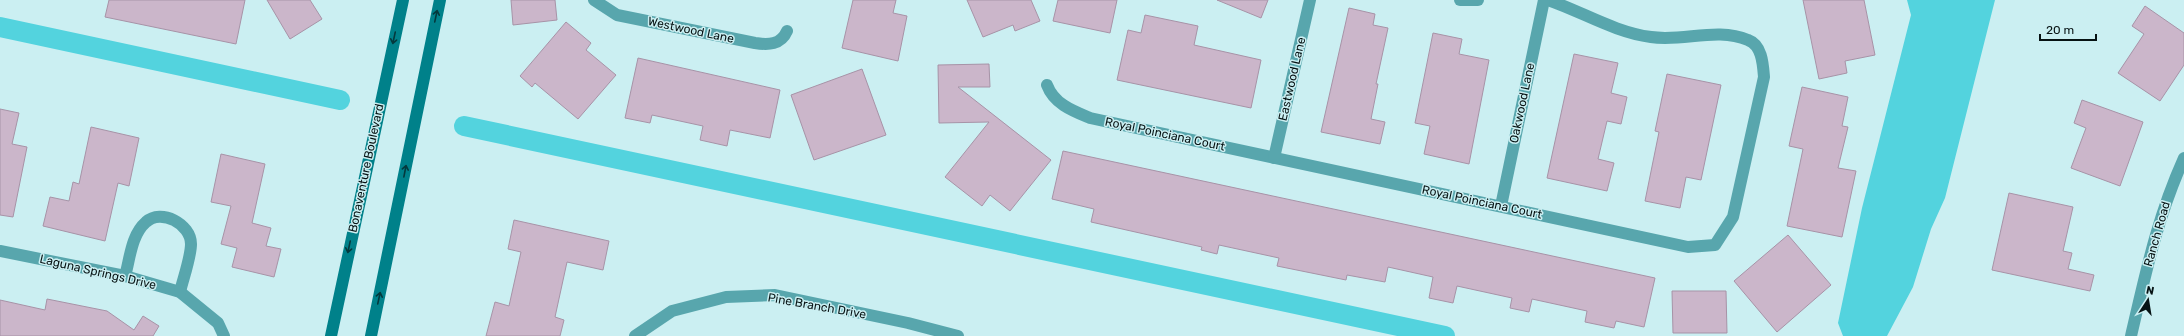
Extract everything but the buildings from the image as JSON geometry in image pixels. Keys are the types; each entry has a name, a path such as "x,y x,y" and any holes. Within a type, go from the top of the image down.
{"main road":[{"name":"Bonaventure Boulevard","path":"330,336 403,0"},
{"path":"371,336 440,0"}],"street":[{"name":"Westwood Lane","path":"594,0 617,15 755,43 772,44 780,41 788,31"},
{"name":"Eastwood Lane","path":"1274,158 1310,0"},
{"path":"1460,0 1478,0"},
{"name":"Oakwood Lane","path":"1501,206 1544,0"},
{"name":"Royal Poinciana Court","path":"1047,85 1050,92 1062,105 1090,118 1688,247 1715,245 1733,217 1764,77 1762,55 1750,40 1726,34 1653,37 1626,33 1548,0"},
{"name":"Ranch Road","path":"2132,336 2154,237 2169,190 2184,158"},
{"path":"125,276 135,238 146,222 160,217 174,219 185,229 191,244 180,292"},
{"name":"Laguna Springs Drive","path":"0,251 125,276 180,292 218,323 224,336"},
{"name":"Pine Branch Drive","path":"635,336 672,311 726,297 775,296 908,323 958,336"}],"water":[{"path":"1907,0 1995,0 1945,198 1931,229 1913,287 1887,336 1843,336 1838,323 1862,208 1911,15"}],"waterway":[{"path":"0,27 340,100"},
{"path":"464,126 1445,336"}]}
